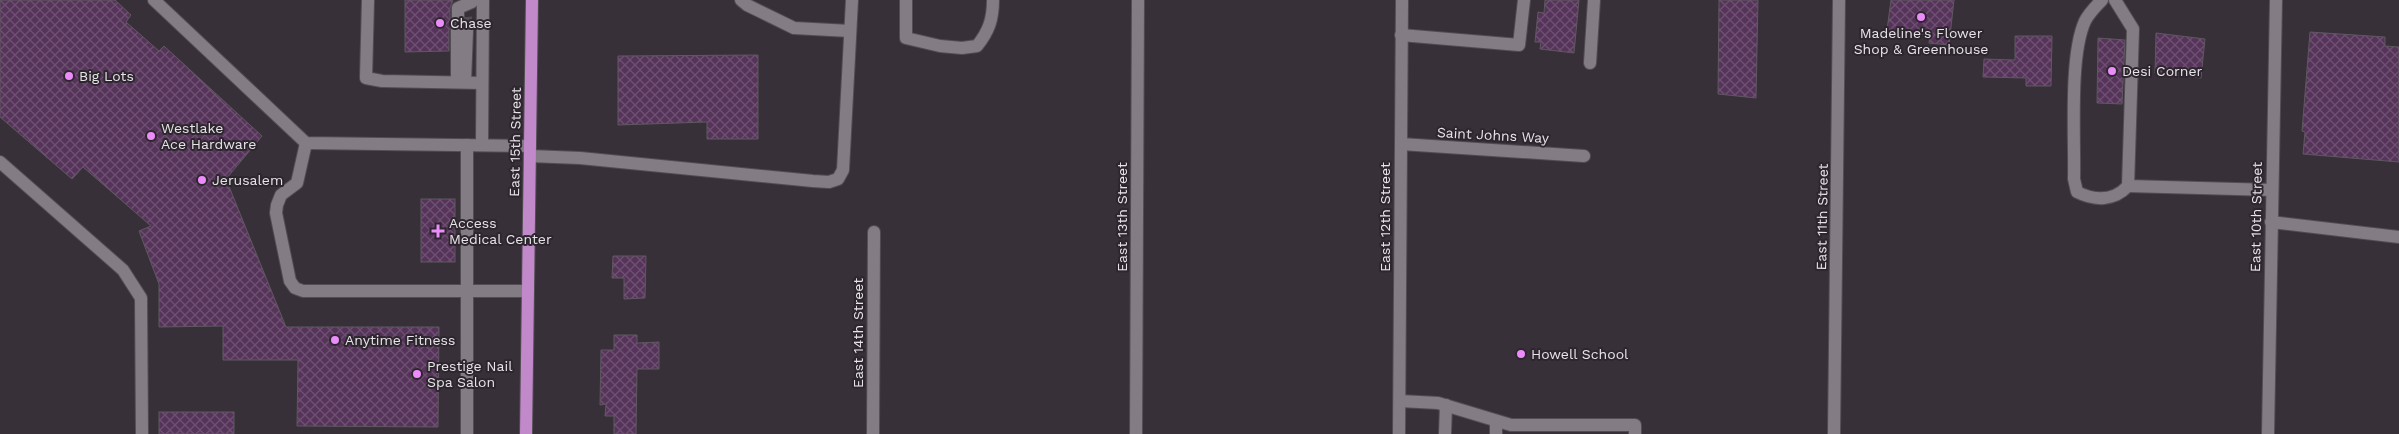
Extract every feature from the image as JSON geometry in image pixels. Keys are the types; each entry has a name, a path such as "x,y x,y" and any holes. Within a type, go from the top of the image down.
{"main road":[{"name":"East 15th Street","path":"526,434 532,0"}],"street":[{"path":"154,0 306,143 482,145 580,158 829,182 838,179 844,170 852,0"},
{"path":"368,0 366,78 382,81 482,83"},
{"path":"741,0 747,5 794,28 850,31"},
{"path":"906,0 906,38 962,48 977,46 986,34 993,17 993,0"},
{"name":"East 13th Street","path":"1136,434 1138,0"},
{"name":"East 12th Street","path":"1400,434 1402,0"},
{"path":"1401,35 1519,45 1524,0"},
{"path":"1590,63 1594,0"},
{"name":"East 11th Street","path":"1834,434 1839,0"},
{"path":"2102,0 2086,20 2080,36 2076,58 2074,179 2077,192 2089,198 2107,198 2120,194 2128,186 2132,29 2116,0"},
{"name":"East 10th Street","path":"2268,434 2276,0"},
{"path":"461,82 462,24 478,1"},
{"path":"478,1 482,83 482,145"},
{"path":"306,143 297,183 281,196 276,213 290,281 293,286 303,291 528,291"},
{"name":"Saint Johns Way","path":"1401,144 1584,156"},
{"path":"466,145 467,434"},
{"path":"0,162 123,270 141,298 142,434"},
{"path":"2128,186 2272,190"},
{"path":"2271,222 2399,237"},
{"name":"East 14th Street","path":"873,434 874,232"},
{"path":"1400,401 1446,405 1496,428 1511,425 1635,425 1635,434"},
{"path":"1445,434 1446,405"}],"building":[{"path":"0,0 115,0 131,15 126,22 159,51 164,46 262,136 226,179 286,327 439,327 438,427 297,426 298,360 223,360 223,326 159,327 159,284 139,231 151,226 83,167 72,179 0,117"},
{"name":"Chase","path":"405,0 453,0 450,8 450,17 453,23 449,30 449,51 405,52"},
{"path":"1545,0 1579,0 1574,53 1540,49 1541,42 1535,42 1538,12 1544,13"},
{"path":"1719,0 1758,0 1756,98 1718,94"},
{"path":"1891,0 1954,0 1949,45 1929,43 1930,35 1887,30"},
{"path":"2310,32 2385,37 2385,46 2399,47 2399,162 2303,154 2305,132 2302,131"},
{"path":"2156,33 2205,39 2201,78 2155,73"},
{"path":"2015,36 2052,36 2051,86 2026,86 2026,78 1983,77 1984,59 2015,60"},
{"path":"2098,38 2125,40 2122,104 2097,103"},
{"path":"758,55 758,139 707,139 707,122 618,125 618,56"},
{"name":"Access Medical Center","path":"421,199 455,199 455,262 421,262"},
{"path":"613,256 646,256 645,298 624,299 624,278 612,278"},
{"path":"614,335 637,335 637,343 659,342 659,369 637,369 636,434 614,434 614,416 605,416 606,404 600,405 601,350 614,350"},
{"path":"159,412 234,412 234,434 159,434"}],"tunnel":[{"path":"466,17 467,30"}],"place":[{"name":"Madeline's Flower Shop & Greenhouse","path":"1921,17"},
{"name":"Chase","path":"440,23"},
{"name":"Desi Corner","path":"2112,71"},
{"name":"Big Lots","path":"69,76"},
{"name":"Westlake Ace Hardware","path":"151,136"},
{"name":"Jerusalem","path":"202,180"},
{"name":"Access Medical Center","path":"438,231"},
{"name":"Anytime Fitness","path":"335,340"},
{"name":"Howell School","path":"1521,354"},
{"name":"Prestige Nail Spa Salon","path":"417,374"}]}
